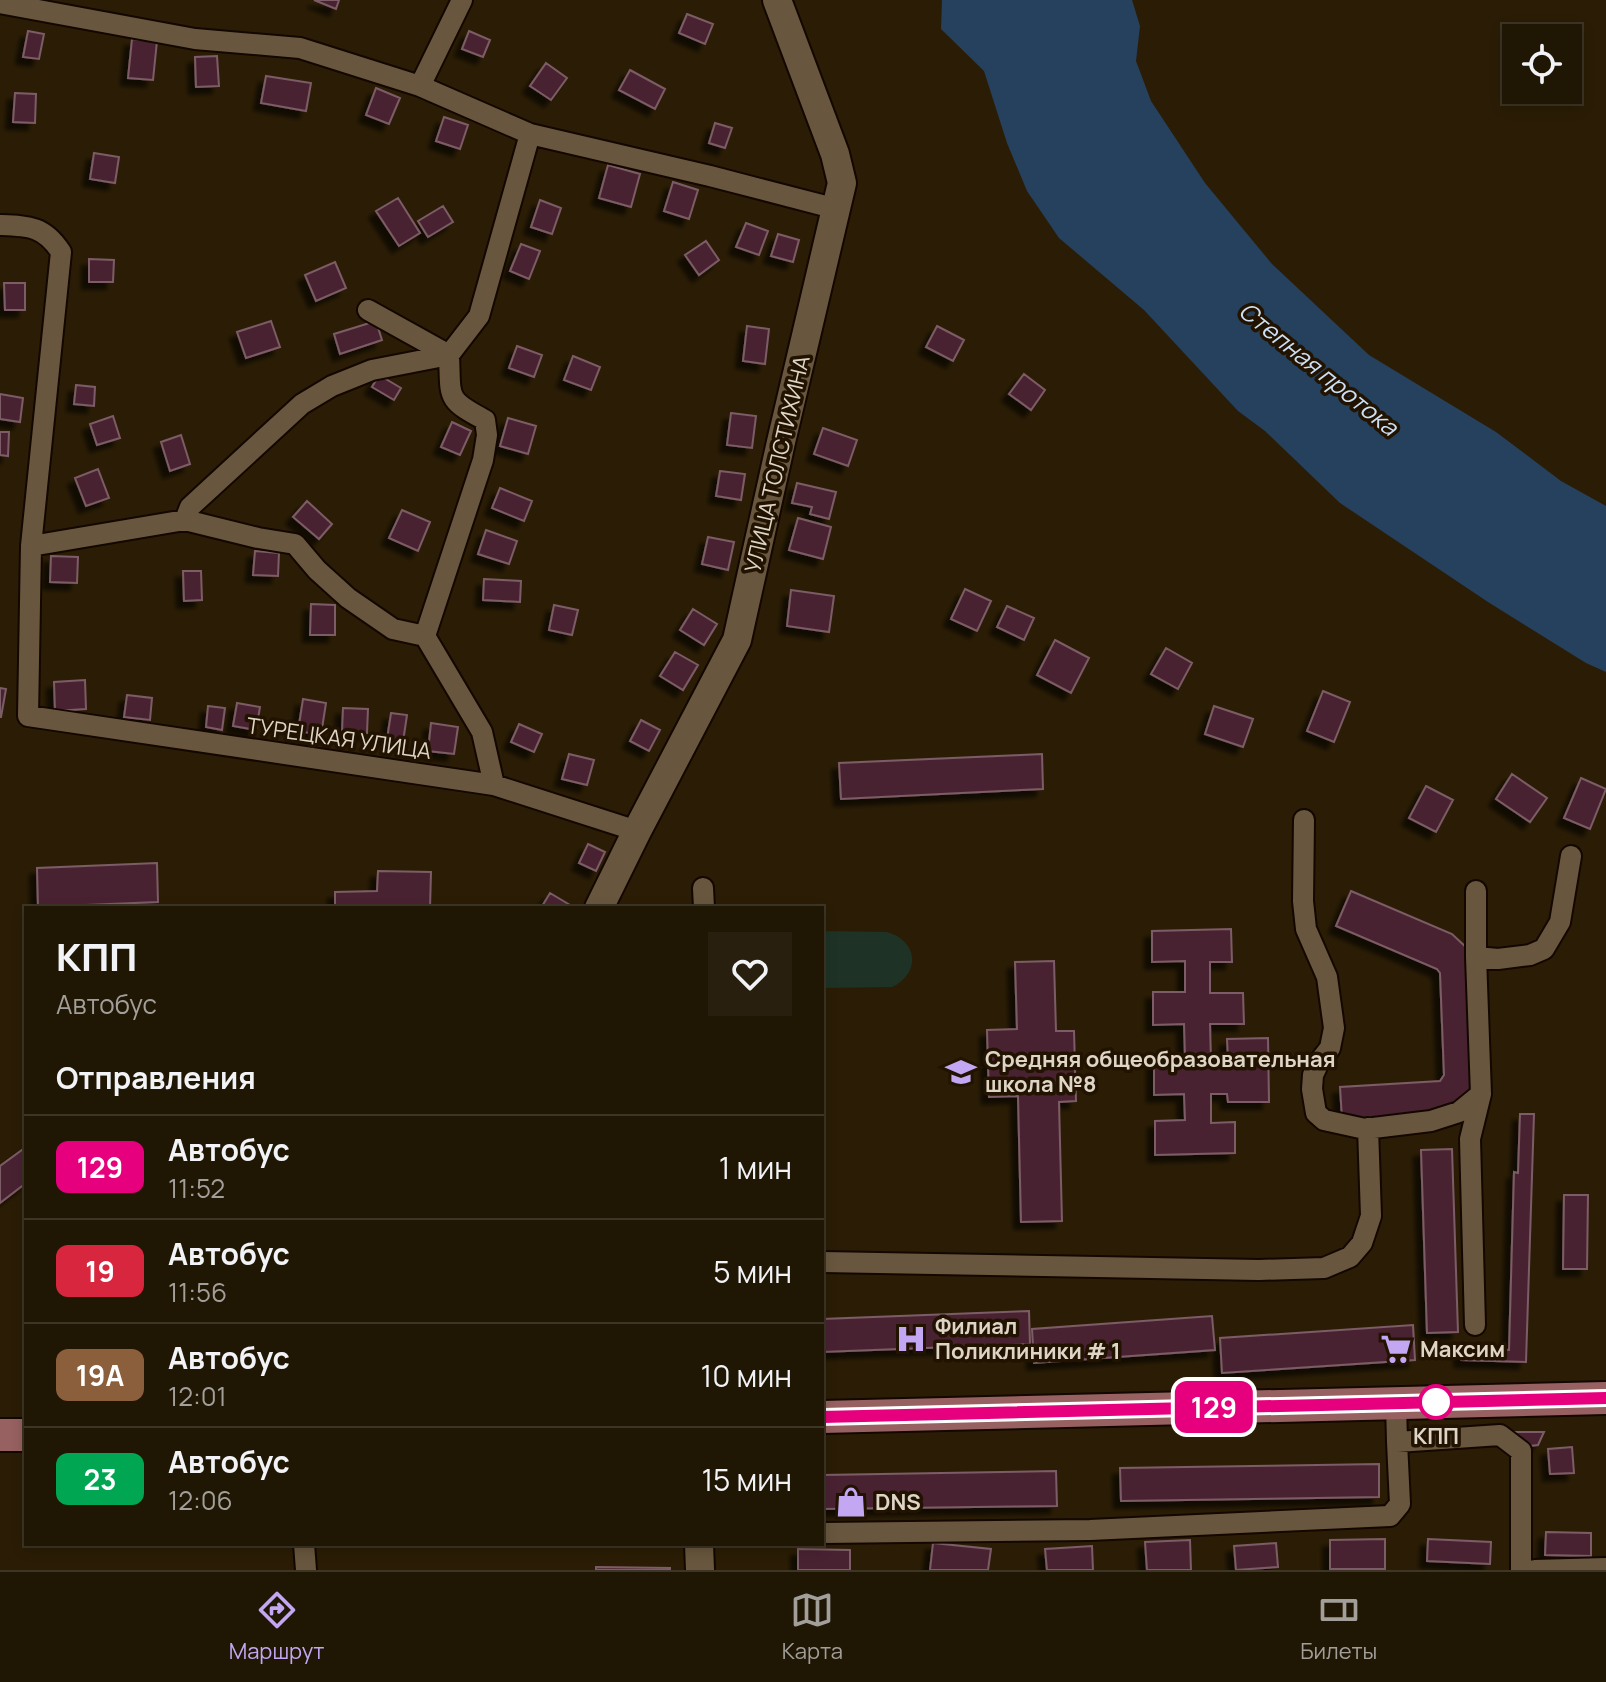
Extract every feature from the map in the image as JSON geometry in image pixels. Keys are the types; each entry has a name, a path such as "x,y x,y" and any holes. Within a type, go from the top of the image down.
{"main road":[{"path":"824,1417 1606,1398"},
{"path":"0,1435 24,1435"}],"street":[{"path":"420,86 462,0"},
{"name":"УЛИЦА ТОЛСТИХИНА","path":"600,906 737,640 837,209 842,183 835,154 777,0"},
{"path":"0,3 195,39 300,48 420,86 530,134 837,209"},
{"path":"185,520 190,507 302,404 332,386 372,370 449,355 479,316 530,134"},
{"path":"0,225 33,227 54,242 61,252 31,546 185,520 295,544 317,570 348,598 393,629 425,636 482,732 494,785"},
{"path":"368,310 449,355"},
{"path":"425,636 483,460 487,435 485,420 453,399 449,355"},
{"name":"ТУРЕЦКАЯ УЛИЦА","path":"31,546 28,716 494,785 637,831"},
{"path":"1304,820 1303,901 1306,929 1327,977 1334,1028 1330,1048 1313,1075 1316,1113 1324,1120 1368,1128 1431,1121 1459,1112 1481,1094"},
{"path":"1476,957 1498,959 1530,955 1544,949 1560,922 1571,856"},
{"path":"1475,1325 1470,1139 1481,1094 1476,891"},
{"path":"824,1262 1259,1270 1324,1268 1350,1257 1362,1243 1371,1216 1368,1128"},
{"path":"824,1533 1090,1530 1390,1516 1400,1504 1396,1403"},
{"path":"1397,1442 1500,1435 1521,1451 1521,1570"},
{"path":"304,1546 306,1570"},
{"path":"699,1546 700,1570"},
{"path":"1535,1570 1606,1568"}],"green space":[{"path":"824,931 887,932 905,942 912,958 911,966 908,974 892,987 824,988"}],"water":[{"name":"Степная протока","path":"942,0 1132,0 1140,26 1136,61 1151,101 1205,183 1272,264 1369,355 1496,432 1561,481 1606,506 1606,672 1586,663 1488,602 1340,503 1265,431 1238,411 1144,310 1059,238 1027,191 1007,143 984,71 941,29"}],"building":[{"path":"314,0 339,0 336,9"},
{"path":"687,14 713,24 705,44 679,33"},
{"path":"28,31 44,34 39,59 23,57"},
{"path":"469,31 490,40 483,57 462,49"},
{"path":"132,39 157,41 153,80 128,78"},
{"path":"217,56 219,86 196,87 195,57"},
{"path":"546,63 567,78 551,100 530,86"},
{"path":"630,70 665,89 655,109 619,90"},
{"path":"266,76 311,83 306,111 261,103"},
{"path":"376,88 400,98 389,124 366,115"},
{"path":"15,93 36,94 35,123 13,122"},
{"path":"444,117 468,125 460,149 436,141"},
{"path":"715,123 732,128 725,148 709,143"},
{"path":"94,153 119,157 115,183 90,179"},
{"path":"608,165 640,174 631,207 599,198"},
{"path":"673,182 698,190 689,219 664,211"},
{"path":"398,198 420,233 399,246 376,211"},
{"path":"540,200 561,208 552,234 531,227"},
{"path":"443,206 453,222 428,237 418,221"},
{"path":"746,223 768,231 759,255 736,247"},
{"path":"778,234 799,240 793,262 771,256"},
{"path":"706,241 719,260 699,275 685,255"},
{"path":"521,244 540,251 529,279 510,271"},
{"path":"89,259 114,260 113,282 89,282"},
{"path":"335,262 346,288 316,301 305,275"},
{"path":"4,283 25,283 25,310 5,310"},
{"path":"271,321 280,347 246,358 237,332"},
{"path":"376,321 382,340 340,354 334,334"},
{"path":"747,326 769,329 765,364 743,361"},
{"path":"937,326 964,340 953,361 926,347"},
{"path":"517,346 542,355 534,377 509,368"},
{"path":"573,356 600,367 591,390 564,380"},
{"path":"1024,374 1045,390 1031,410 1009,394"},
{"path":"379,375 401,388 394,400 372,387"},
{"path":"76,385 95,387 94,406 74,404"},
{"path":"0,394 23,398 20,422 0,419"},
{"path":"731,413 756,416 752,448 727,445"},
{"path":"113,416 120,438 97,445 90,424"},
{"path":"508,418 536,426 528,454 500,446"},
{"path":"452,422 471,431 460,455 441,447"},
{"path":"823,428 857,440 848,466 814,454"},
{"path":"0,432 9,432 8,456 0,455"},
{"path":"181,435 190,464 170,471 161,442"},
{"path":"98,469 109,498 86,506 75,478"},
{"path":"720,471 745,474 741,500 716,496"},
{"path":"797,483 836,492 829,519 810,514 812,507 792,503"},
{"path":"500,488 532,501 524,521 492,508"},
{"path":"307,501 332,524 319,539 293,517"},
{"path":"402,510 430,522 418,551 389,538"},
{"path":"798,518 831,527 823,559 789,550"},
{"path":"486,530 517,541 509,564 478,554"},
{"path":"708,537 734,542 728,570 702,564"},
{"path":"255,551 279,553 278,576 253,575"},
{"path":"51,556 78,557 77,583 50,582"},
{"path":"183,571 201,571 202,600 184,601"},
{"path":"484,579 521,581 520,602 483,600"},
{"path":"965,589 991,601 977,631 951,619"},
{"path":"791,590 834,596 829,632 787,626"},
{"path":"311,604 335,605 335,635 310,635"},
{"path":"554,605 578,610 572,635 549,630"},
{"path":"1007,606 1034,618 1024,640 997,627"},
{"path":"693,609 717,624 704,645 680,630"},
{"path":"1055,640 1089,658 1071,693 1037,675"},
{"path":"1166,648 1192,663 1178,689 1151,674"},
{"path":"675,652 698,665 683,690 660,676"},
{"path":"85,680 86,709 55,711 54,682"},
{"path":"0,688 6,689 1,717 0,717"},
{"path":"1323,691 1350,702 1334,742 1307,731"},
{"path":"127,695 152,698 150,720 124,717"},
{"path":"303,699 326,703 321,735 298,731"},
{"path":"237,703 260,707 256,730 233,726"},
{"path":"208,706 225,708 222,730 206,727"},
{"path":"1214,706 1253,719 1243,747 1205,734"},
{"path":"343,708 368,709 367,733 342,732"},
{"path":"391,713 407,715 403,742 387,739"},
{"path":"641,720 660,730 649,751 630,741"},
{"path":"431,723 458,727 454,754 428,751"},
{"path":"519,724 542,734 534,752 511,742"},
{"path":"569,754 594,760 587,785 562,779"},
{"path":"1042,754 1043,789 841,799 839,763"},
{"path":"1512,774 1547,798 1530,822 1496,799"},
{"path":"1581,778 1606,789 1590,829 1564,818"},
{"path":"1426,786 1453,800 1436,832 1409,818"},
{"path":"588,844 605,852 596,871 579,863"},
{"path":"157,863 158,902 38,906 37,868"},
{"path":"378,871 431,872 430,906 335,906 335,892 377,891"},
{"path":"1351,891 1452,934 1468,949 1479,1074 1470,1101 1442,1113 1342,1119 1340,1087 1440,1081 1444,1075 1440,973 1437,969 1336,926"},
{"path":"550,893 572,906 542,906"},
{"path":"1231,929 1232,962 1210,962 1210,993 1243,993 1244,1024 1210,1024 1211,1060 1228,1059 1227,1039 1268,1038 1269,1102 1228,1102 1227,1094 1211,1094 1211,1123 1235,1122 1235,1153 1155,1155 1155,1121 1185,1120 1184,1094 1154,1095 1154,1058 1185,1057 1184,1024 1153,1025 1153,992 1185,992 1185,961 1152,962 1152,931"},
{"path":"1054,961 1056,1031 1074,1031 1076,1101 1059,1102 1062,1221 1021,1222 1018,1096 989,1097 987,1030 1017,1029 1015,962"},
{"path":"1520,1114 1534,1114 1526,1362 1461,1360 1461,1348 1509,1350 1514,1172 1518,1173"},
{"path":"24,1148 24,1185 0,1203 0,1166"},
{"path":"1452,1149 1458,1332 1427,1333 1421,1150"},
{"path":"1564,1195 1588,1195 1587,1269 1563,1269"},
{"path":"1029,1311 1030,1344 824,1352 824,1319"},
{"path":"1212,1316 1215,1350 1034,1363 1032,1329"},
{"path":"1413,1325 1415,1360 1222,1373 1220,1338"},
{"path":"1509,1432 1544,1432 1538,1445 1521,1447"},
{"path":"1572,1447 1574,1473 1550,1474 1548,1449"},
{"path":"1379,1464 1379,1497 1121,1501 1120,1468"},
{"path":"1056,1471 1057,1506 824,1509 824,1475"},
{"path":"1546,1532 1591,1533 1591,1556 1545,1555"},
{"path":"1385,1539 1385,1569 1330,1569 1330,1540"},
{"path":"1428,1539 1491,1542 1490,1564 1427,1561"},
{"path":"1190,1540 1191,1570 1147,1570 1145,1542"},
{"path":"933,1543 991,1549 988,1570 930,1570"},
{"path":"1276,1543 1278,1567 1236,1570 1234,1546"},
{"path":"1092,1546 1093,1570 1047,1570 1045,1549"},
{"path":"798,1549 850,1550 850,1570 798,1570"},
{"path":"596,1567 670,1568 670,1570 596,1570"}],"bus line":[{"name":"129","path":"824,1417 1606,1398"}],"place":[{"name":"Средняя общеобразовательная школа №8","path":"961,1072"},
{"name":"Филиал Поликлиники # 1","path":"911,1339"},
{"name":"Максим","path":"1396,1349"},
{"name":"КПП","path":"1436,1402"},
{"name":"DNS","path":"851,1502"}]}
